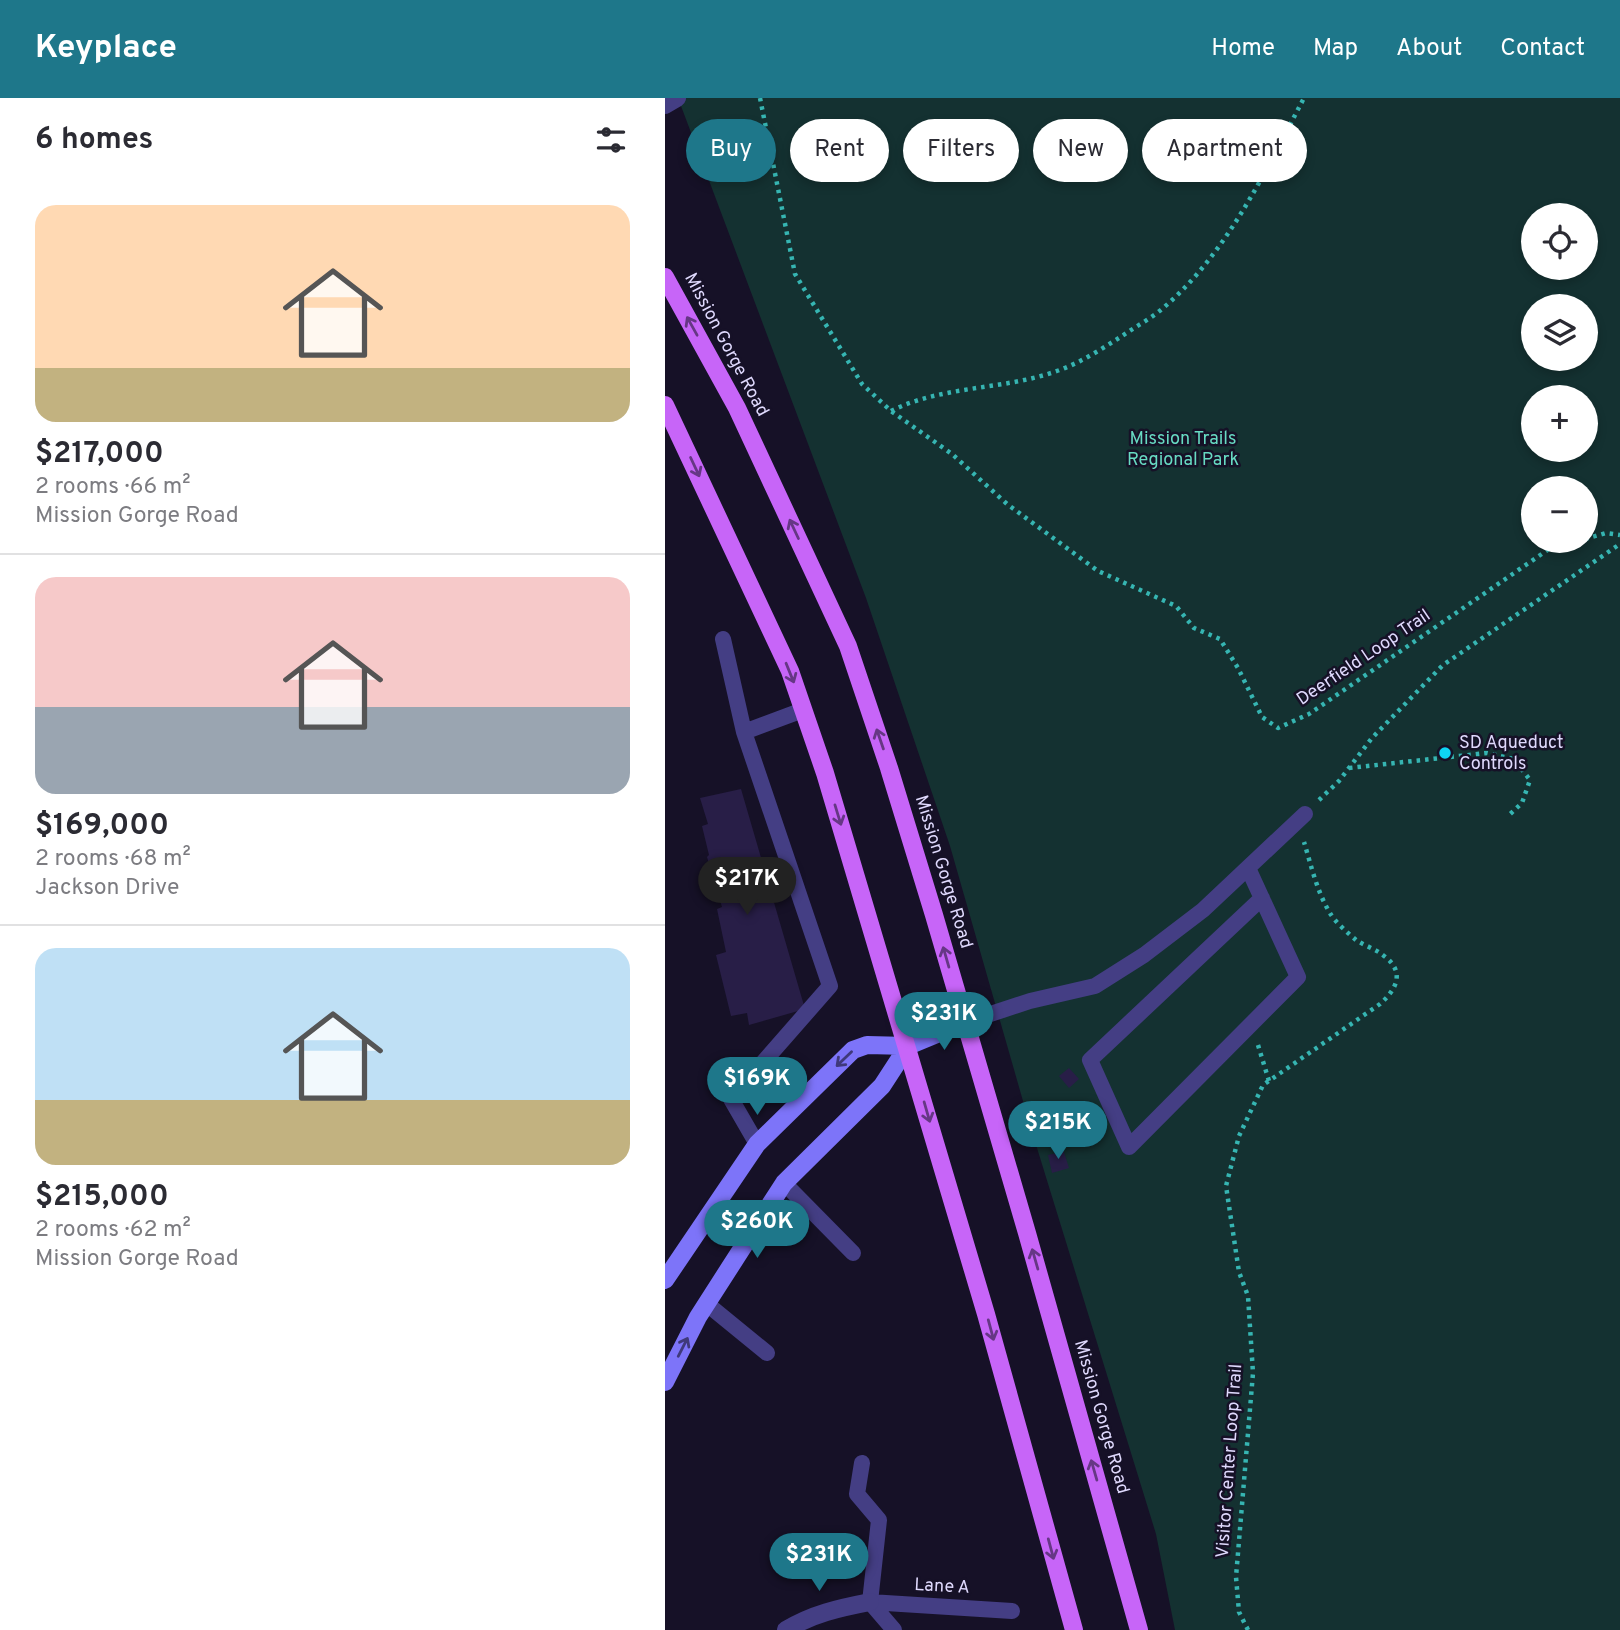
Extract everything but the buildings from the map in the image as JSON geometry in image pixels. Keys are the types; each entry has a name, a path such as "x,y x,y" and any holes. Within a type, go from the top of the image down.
{"main road":[{"name":"Mission Gorge Road","path":"665,276 737,408 848,646 889,768 966,1022 1139,1630"},
{"path":"665,405 790,671 825,773 986,1314 1074,1630"},
{"path":"665,1280 757,1144 853,1050 867,1045 908,1046 966,1022"},
{"path":"665,1382 706,1304 784,1183 882,1086 908,1046"}],"street":[{"path":"665,105 677,98"},
{"path":"786,1630 803,1619 823,1612 870,1602"}],"lane":[{"path":"723,639 744,732 830,986 731,1099 757,1144"},
{"path":"744,732 803,710"},
{"path":"966,1022 1095,986 1144,956 1203,910 1305,814"},
{"path":"1248,868 1262,898 1298,978 1129,1147 1090,1060 1262,898"},
{"path":"784,1183 853,1253"},
{"path":"706,1304 767,1353"},
{"path":"862,1463 857,1494 879,1520 870,1602 894,1630"},
{"name":"Lane A","path":"870,1602 1012,1611"}],"path":[{"name":"Deerfield Loop Trail","path":"760,98 795,274 862,384 891,411 952,453 1007,504 1098,571 1176,606 1194,628 1220,639 1262,717 1279,728 1309,714 1543,553"},
{"path":"891,411 908,402 939,394 1007,385 1053,372 1096,353 1161,309 1205,266 1254,193 1304,98"},
{"path":"1598,535 1606,533 1620,535"},
{"path":"1305,814 1349,768 1371,738 1443,665 1620,544"},
{"path":"1349,768 1487,753 1514,759 1530,780 1522,803 1508,816"},
{"name":"Visitor Center Loop Trail","path":"1248,1630 1238,1612 1236,1577 1252,1373 1248,1296 1239,1272 1226,1186 1239,1136 1263,1085 1380,1004 1393,993 1398,980 1393,965 1385,956 1357,941 1330,914 1304,842 1305,814"},
{"path":"1245,1030 1256,1037 1269,1081"}],"green space":[{"name":"Mission Trails Regional Park","path":"678,98 1620,98 1620,1630 1175,1630 1156,1534 1029,1122 950,846 866,598 710,182 776,182 776,119 686,119"}],"place":[{"name":"SD Aqueduct Controls","path":"1445,753"}]}
